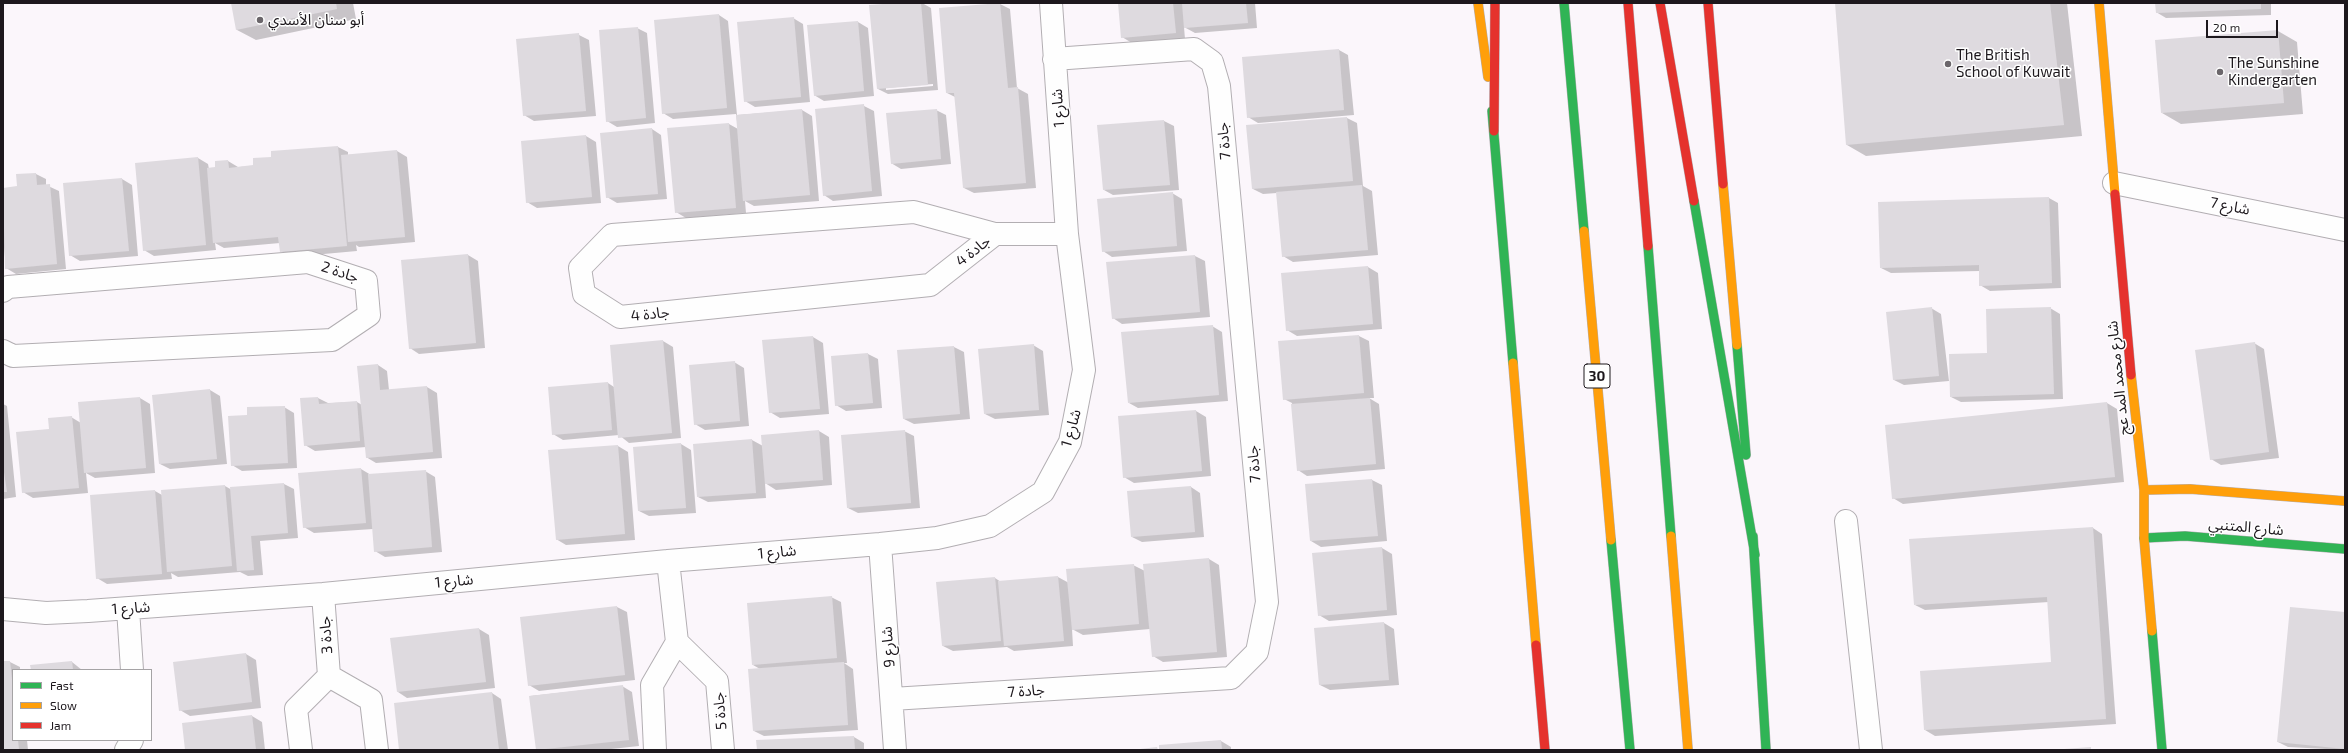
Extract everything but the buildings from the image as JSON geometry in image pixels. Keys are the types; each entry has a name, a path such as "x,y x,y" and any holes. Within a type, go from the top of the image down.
{"main road":[{"path":"1478,3 1494,131 1545,750"},
{"path":"1494,131 1495,3"},
{"name":"30","path":"1564,3 1630,750"},
{"path":"1628,3 1688,750"},
{"path":"1660,3 1755,554"},
{"path":"1708,3 1755,554 1766,750"},
{"name":"شارع محمد المد عج","path":"2099,3 2127,334 2144,490 2144,538 2162,750"},
{"path":"2144,490 2190,489 2345,501"},
{"name":"شارع المتنبي","path":"2144,538 2185,536 2345,549"}],"street":[{"name":"شارع 1","path":"3,609 46,613 128,609 323,594 668,561 880,544 937,538 990,526 1043,492 1070,442 1084,370 1067,234 1051,3"},
{"name":"جادة 7","path":"892,699 1230,678 1257,652 1267,602 1219,86 1212,62 1194,49 1054,59"},
{"name":"شارع 7","path":"2114,183 2345,230"},
{"name":"جادة 4","path":"996,234 930,285 620,318 584,294 580,268 612,235 914,212 996,234 1067,234"},
{"name":"جادة 2","path":"3,291 8,287 308,262 366,281 369,316 332,340 13,356 3,351"},
{"path":"1846,521 1871,750"},
{"name":"شارع 9","path":"880,544 895,750"},
{"path":"655,750 652,685 677,642 668,561"},
{"name":"جادة 3","path":"300,750 296,709 329,676 323,594"},
{"path":"128,609 132,669"},
{"name":"جادة 5","path":"677,642 717,681 723,750"},
{"name":"جادة 3","path":"329,676 371,700 378,750"},
{"path":"126,750 131,741"}],"traffic: fast":[{"path":"1564,3 1584,231"},
{"path":"1492,111 1513,363"},
{"path":"1694,201 1755,555"},
{"path":"1648,246 1671,536"},
{"path":"1737,345 1746,455"},
{"path":"1753,536 1766,750"},
{"path":"2144,538 2185,536 2345,549"},
{"path":"1611,540 1630,750"},
{"path":"2152,631 2162,750"}],"traffic: slow":[{"path":"1478,3 1488,77"},
{"path":"2099,3 2115,194"},
{"path":"1723,184 1737,345"},
{"path":"1584,231 1611,540"},
{"path":"1513,363 1536,645"},
{"path":"2131,375 2144,490 2144,538 2152,631"},
{"path":"2144,490 2190,489 2345,501"},
{"path":"1671,536 1688,750"}],"traffic: jam":[{"path":"1494,131 1495,3"},
{"path":"1628,3 1648,246"},
{"path":"1660,3 1694,201"},
{"path":"1708,3 1723,184"},
{"path":"2115,194 2131,375"},
{"path":"1536,645 1545,750"}],"place":[{"name":"أبو سنان الأسدي","path":"260,20"},
{"name":"The British School of Kuwait","path":"1948,64"},
{"name":"The Sunshine Kindergarten","path":"2220,72"}]}
